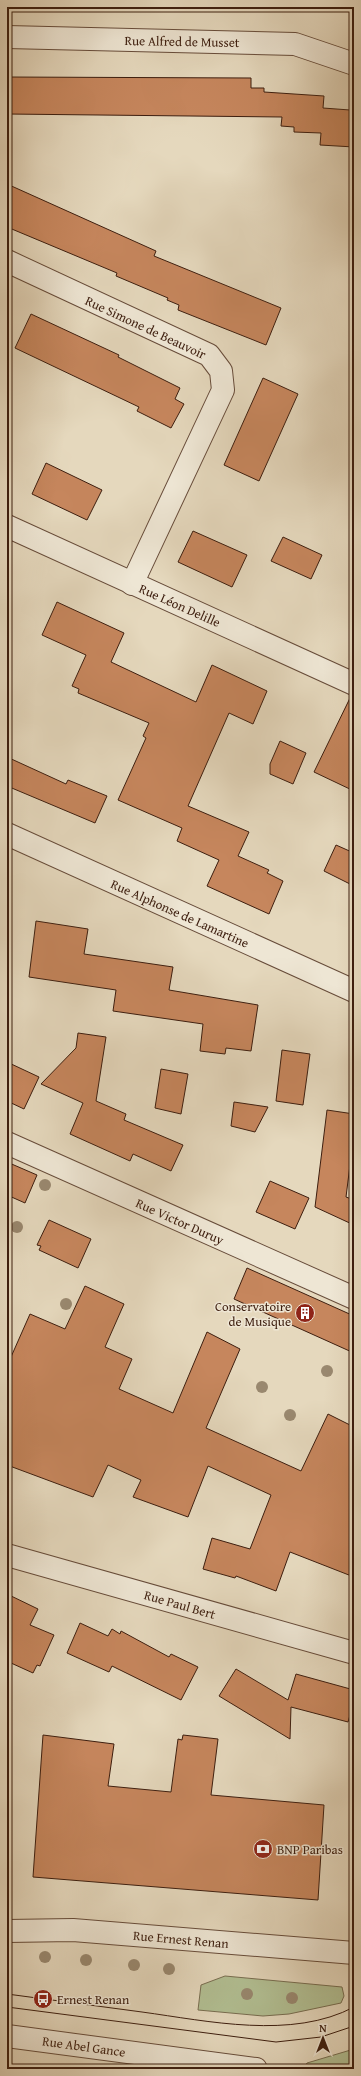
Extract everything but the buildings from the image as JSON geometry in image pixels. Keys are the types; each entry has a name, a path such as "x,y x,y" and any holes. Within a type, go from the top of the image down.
{"street":[{"name":"Rue Alfred de Musset","path":"7,37 295,44 354,64"},
{"name":"Rue Simone de Beauvoir","path":"7,261 209,355 222,371 223,390 132,584"},
{"name":"Rue Léon Delille","path":"7,526 354,684"},
{"name":"Rue Alphonse de Lamartine","path":"7,834 354,991"},
{"name":"Rue Victor Duruy","path":"7,1144 354,1298"},
{"name":"Rue Paul Bert","path":"7,1555 354,1653"},
{"name":"Rue Ernest Renan","path":"7,1931 74,1930 354,1953"},
{"name":"Rue Abel Gance","path":"7,2036 256,2069"}],"green space":[{"path":"225,1976 342,1987 344,1996 341,2003 289,2014 263,2016 198,2010 201,1985"},
{"path":"354,2049 354,2069 322,2070 305,2066 307,2063"}],"tram line":[{"path":"7,1994 194,2020 250,2025 304,2023 330,2017 354,2007"},
{"path":"7,2007 276,2042 321,2037 354,2026"}],"place":[{"name":"Conservatoire de Musique","path":"305,1313"},
{"name":"BNP Paribas","path":"263,1849"},
{"name":"Ernest Renan","path":"43,1999"}]}
